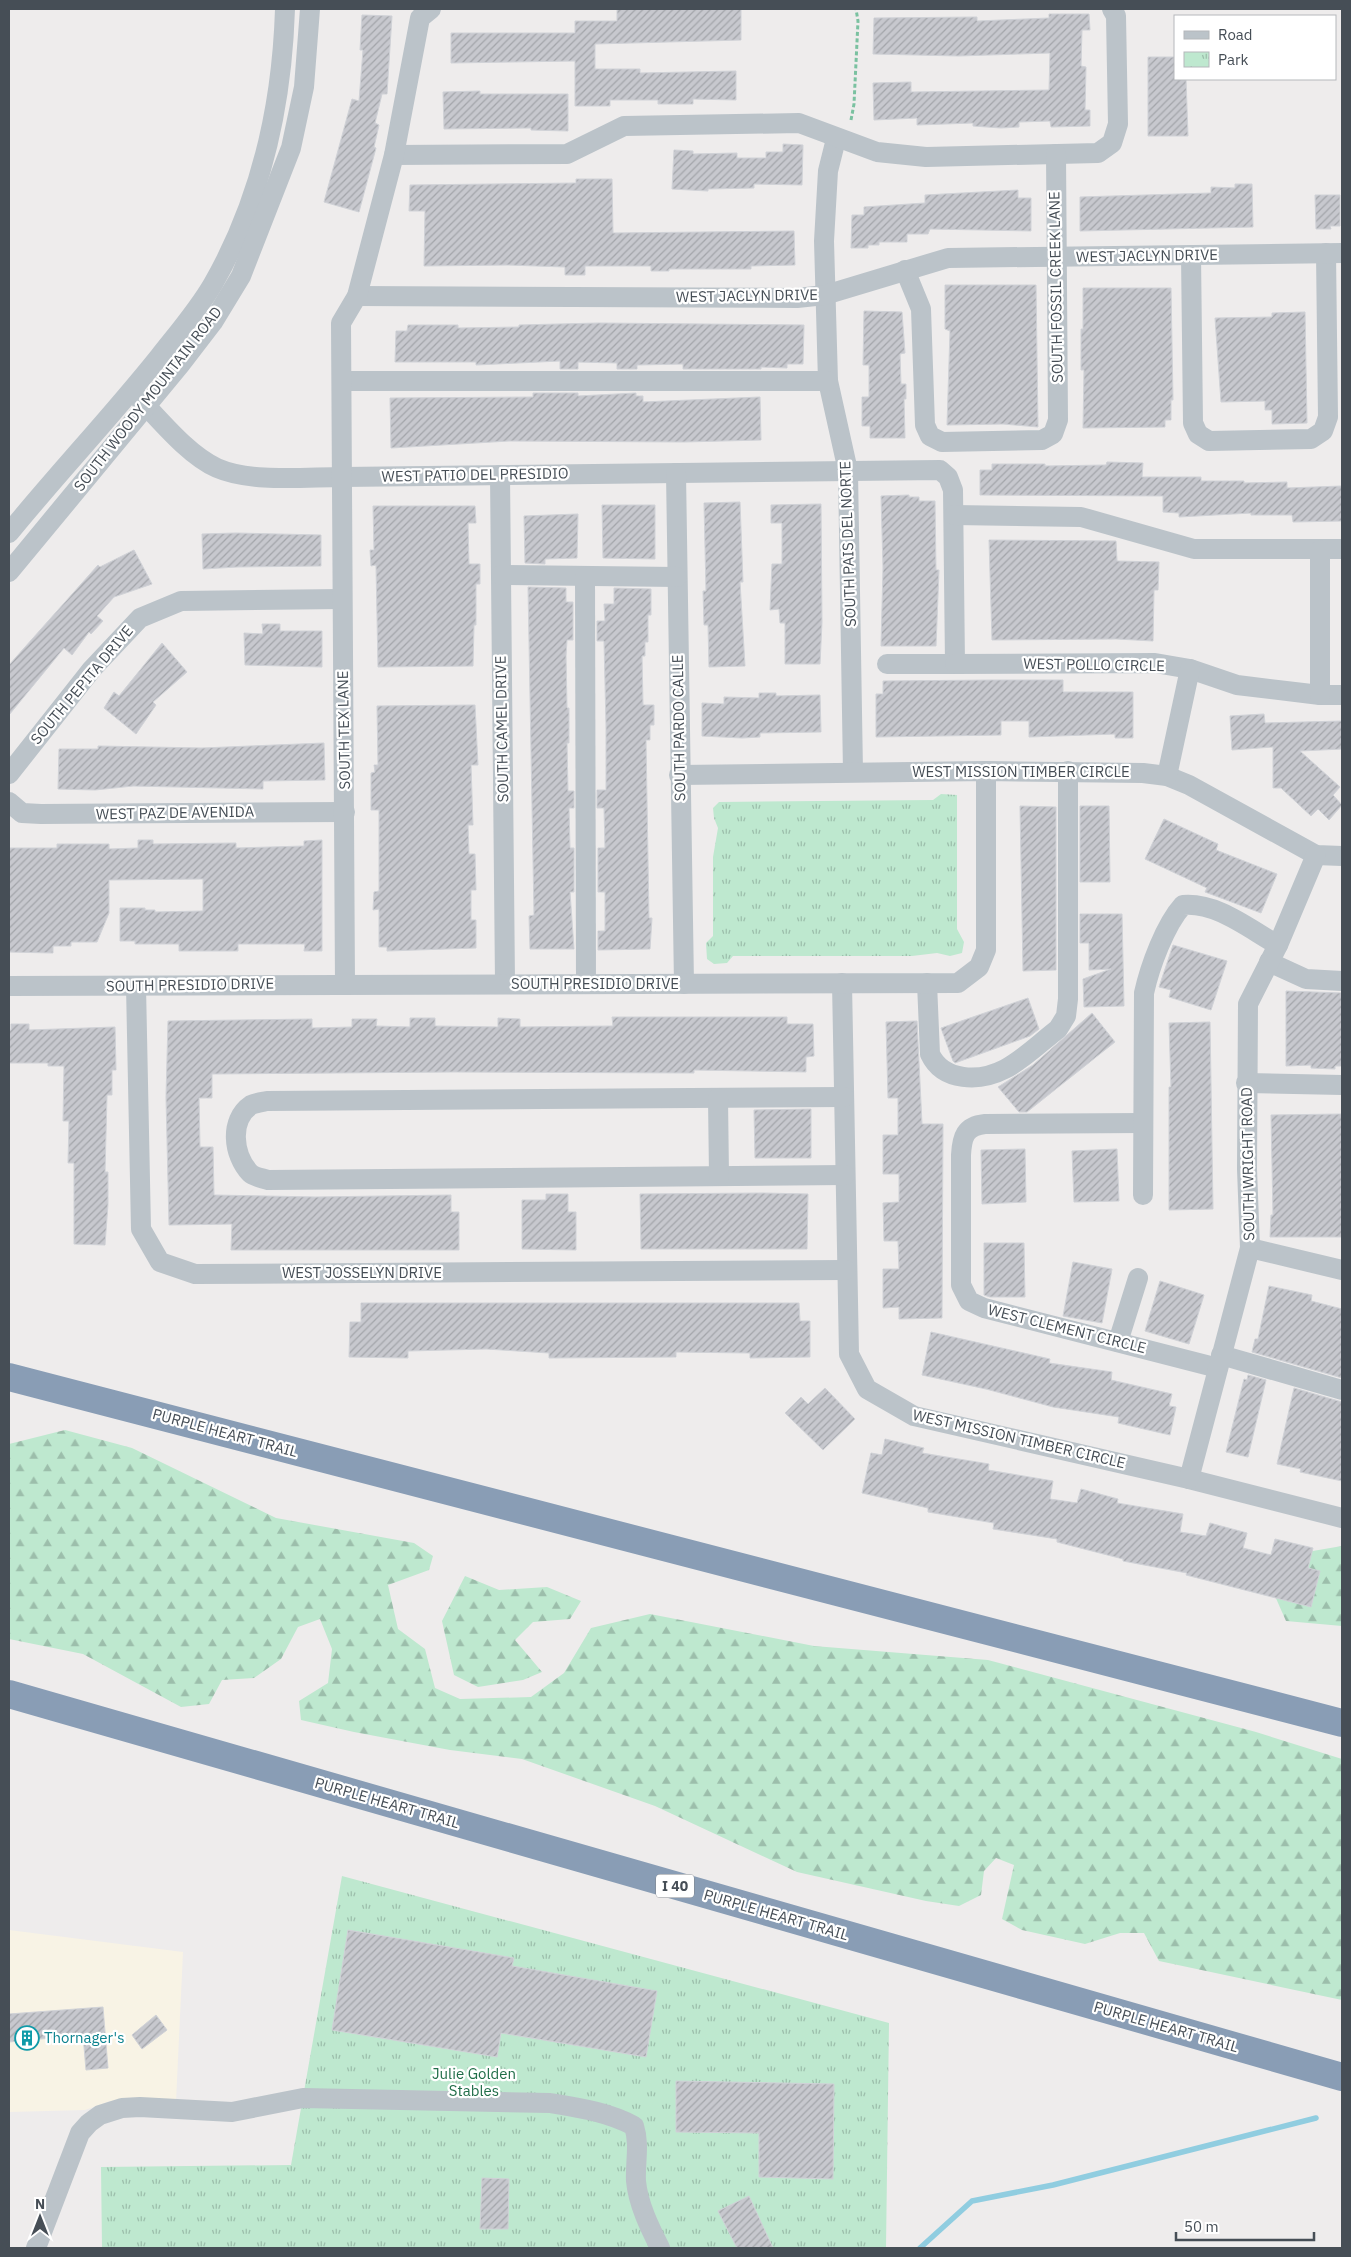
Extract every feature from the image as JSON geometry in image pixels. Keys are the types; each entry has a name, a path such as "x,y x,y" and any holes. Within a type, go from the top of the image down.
{"highway":[{"name":"PURPLE HEART TRAIL","path":"9,1377 1342,1723"},
{"name":"PURPLE HEART TRAIL","path":"9,1694 1342,2077"}],"street":[{"name":"SOUTH WOODY MOUNTAIN ROAD","path":"9,533 132,391 212,286 244,223 266,153 276,102 283,50 285,9"},
{"name":"SOUTH WOODY MOUNTAIN ROAD","path":"9,572 213,322 241,276 291,148 304,87 310,9"},
{"name":"SOUTH TEX LANE","path":"345,983 342,323 357,296 394,155 420,18 431,9"},
{"path":"394,155 567,154 624,126 804,123 836,139 877,152 926,157 1098,153 1112,143 1118,124 1116,16 1112,9"},
{"name":"SOUTH PAIS DEL NORTE","path":"836,139 828,171 824,241 825,295 828,381 848,471 853,772"},
{"name":"SOUTH FOSSIL CREEK LANE","path":"905,270 921,309 924,425 930,436 942,442 1042,440 1053,434 1058,420 1056,154"},
{"path":"1191,255 1193,423 1198,434 1209,441 1310,439 1323,431 1328,416 1334,253"},
{"name":"WEST JACLYN DRIVE","path":"357,296 797,298 825,295 948,258 1334,253"},
{"path":"342,381 828,381"},
{"name":"WEST PATIO DEL PRESIDIO","path":"132,391 199,457 217,468 244,475 343,477 848,471"},
{"path":"848,471 940,470 948,477 953,490 954,515 955,664"},
{"name":"SOUTH PARDO CALLE","path":"676,473 679,775 684,984"},
{"name":"SOUTH CAMEL DRIVE","path":"500,475 504,983"},
{"path":"954,515 1081,517 1194,549 1342,549"},
{"path":"1320,550 1320,695"},
{"path":"501,575 677,576"},
{"path":"585,576 586,983"},
{"name":"SOUTH PEPITA DRIVE","path":"9,774 92,669 140,618 181,602 342,599"},
{"name":"WEST POLLO CIRCLE","path":"887,664 1155,664 1190,669 1237,685 1320,695 1342,694"},
{"path":"1167,776 1190,669"},
{"name":"WEST MISSION TIMBER CIRCLE","path":"679,775 986,771 1144,773 1167,776 1189,785 1316,855 1342,856"},
{"name":"SOUTH PRESIDIO DRIVE","path":"9,986 345,983 684,984 958,982 979,967 986,950 986,771"},
{"path":"927,982 930,1054 935,1065 953,1076 987,1075 1005,1069 1058,1029 1063,1023 1068,999 1068,771"},
{"name":"WEST PAZ DE AVENIDA","path":"9,802 22,813 41,814 345,812"},
{"name":"SOUTH WRIGHT ROAD","path":"1189,1479 1250,1248 1246,1084 1248,1004 1273,954 1316,855"},
{"path":"1143,1195 1144,993 1147,978 1174,916 1183,905 1196,904 1211,908 1306,978 1342,981"},
{"name":"WEST MISSION TIMBER CIRCLE","path":"842,983 849,1354 867,1389 914,1416 1189,1479 1342,1518"},
{"name":"WEST JOSSELYN DRIVE","path":"136,986 141,1230 160,1262 195,1274 846,1270"},
{"path":"1246,1084 1342,1085"},
{"path":"844,1096 267,1100 252,1105 243,1115 235,1136 239,1157 251,1174 268,1180 845,1175"},
{"path":"718,1098 718,1176"},
{"name":"WEST CLEMENT CIRCLE","path":"1143,1123 985,1124 975,1125 966,1130 962,1139 961,1284 969,1301 984,1308 1118,1342 1219,1361 1342,1390"},
{"path":"1250,1248 1342,1270"},
{"path":"1118,1342 1138,1278"},
{"path":"36,2248 80,2133 88,2123 100,2115 116,2109 140,2107 232,2112 303,2098 550,2103 588,2109 619,2118 634,2126 638,2140 636,2182 647,2221 660,2248"}],"path":[{"path":"851,120 854,104 858,21 856,9"}],"shaded area":[{"path":"9,1930 183,1952 176,2102 110,2101 85,2110 9,2112"}],"green space":[{"path":"941,794 957,795 957,929 964,942 962,953 950,956 937,953 912,956 733,956 727,963 714,964 707,959 706,943 713,936 713,857 718,828 713,808 719,802 933,800"},
{"path":"65,1430 132,1448 276,1518 414,1543 433,1556 429,1570 388,1585 398,1629 425,1649 435,1688 460,1699 531,1697 564,1673 591,1628 650,1614 814,1646 988,1660 1256,1732 1342,1759 1342,2000 1159,1961 1144,1933 1120,1933 1085,1944 1022,1930 1002,1919 1014,1865 996,1858 984,1871 981,1895 959,1906 926,1901 797,1872 655,1806 522,1759 450,1750 301,1720 299,1701 328,1683 332,1649 320,1619 298,1627 281,1659 254,1678 222,1680 209,1704 181,1707 83,1654 9,1639 9,1444"},
{"path":"1342,1546 1342,1626 1286,1621 1259,1560"},
{"path":"465,1576 499,1590 547,1587 581,1601 570,1619 533,1622 515,1640 542,1672 523,1680 478,1687 454,1675 442,1621"},
{"name":"Julie Golden Stables","path":"342,1876 889,2023 886,2248 102,2248 101,2167 291,2165"}],"building":[{"path":"617,9 741,9 741,40 595,44 595,69 640,69 640,73 736,71 736,100 693,99 693,104 658,104 658,100 610,100 610,106 575,106 575,61 451,63 451,33 575,33 575,21 617,21"},
{"path":"1049,14 1089,14 1090,30 1082,30 1081,66 1086,67 1085,110 1090,110 1090,126 1051,127 1050,121 1019,122 1019,127 1001,128 973,126 973,123 917,125 917,118 874,120 873,83 911,82 911,92 1049,90 1050,53 959,56 873,54 874,18 977,17 977,21 1049,18"},
{"path":"362,15 392,16 387,94 382,94 375,123 379,125 374,147 376,148 359,212 324,202 352,99 359,101 363,50 360,50"},
{"path":"1148,57 1174,57 1174,80 1186,80 1188,136 1148,136"},
{"path":"480,91 480,94 568,94 568,131 531,130 531,128 444,129 443,92"},
{"path":"783,144 803,145 802,185 754,184 754,188 708,189 708,191 672,189 674,150 693,151 693,154 737,153 737,158 766,158 766,152 783,152"},
{"path":"576,179 612,179 613,233 794,231 795,265 751,266 751,269 669,269 669,271 651,271 651,266 585,266 585,275 565,275 565,267 508,265 424,266 425,211 409,211 410,185 576,183"},
{"path":"1235,184 1252,184 1253,227 1080,231 1080,197 1211,193 1211,187 1235,188"},
{"path":"1018,190 1018,198 1031,198 1031,231 930,229 928,234 907,234 907,242 879,242 879,245 868,245 868,248 851,248 852,215 864,215 864,207 925,203 925,195"},
{"path":"1315,195 1340,195 1340,226 1330,226 1331,229 1316,229"},
{"path":"945,285 1036,285 1038,427 1003,424 947,425 950,331 945,329"},
{"path":"1083,288 1171,288 1173,400 1171,400 1171,420 1165,420 1165,427 1083,428 1084,370 1081,370 1081,329 1083,329"},
{"path":"864,311 902,312 905,353 900,354 901,384 906,384 906,399 904,399 905,438 870,438 870,426 862,426 862,397 869,397 869,365 863,365"},
{"path":"1305,312 1307,423 1272,424 1272,410 1265,410 1265,401 1221,402 1215,318 1272,317 1272,313"},
{"path":"599,323 804,325 803,364 787,364 787,368 761,367 761,369 683,369 683,364 637,365 637,369 617,369 617,363 578,362 578,369 560,369 560,361 476,365 476,362 395,362 396,331 407,331 408,325 458,325 458,328"},
{"path":"533,393 578,393 578,396 636,393 636,396 643,396 643,402 760,397 761,440 684,442 509,441 391,448 390,398 533,397"},
{"path":"1107,462 1143,463 1142,477 1201,477 1201,481 1244,481 1244,483 1287,482 1287,488 1342,486 1342,521 1293,522 1292,515 1251,515 1251,513 1179,517 1179,513 1163,512 1163,496 980,495 980,470 992,470 992,464 1045,464 1045,466 1106,465"},
{"path":"909,495 909,497 919,497 919,501 935,501 936,570 939,570 936,646 881,646 883,568 881,496"},
{"path":"740,502 743,582 740,582 745,666 709,667 708,625 704,625 703,591 706,591 704,503"},
{"path":"821,504 822,622 820,664 785,664 785,623 780,623 779,609 770,610 772,564 782,564 782,523 771,523 771,505"},
{"path":"602,505 655,505 655,559 603,558"},
{"path":"373,506 475,506 476,523 468,523 469,564 480,564 480,584 476,584 473,666 378,667 376,565 371,566 370,550 374,550"},
{"path":"578,514 577,558 545,559 545,564 525,563 524,516"},
{"path":"202,534 321,535 321,566 203,569"},
{"path":"989,540 1116,541 1117,561 1159,562 1158,590 1154,590 1153,641 1117,639 992,640"},
{"path":"134,550 152,584 114,597 97,616 103,621 91,634 89,632 72,655 64,648 9,715 9,665 98,565 100,567"},
{"path":"528,587 566,588 566,602 573,602 573,640 567,640 566,656 567,708 569,708 569,743 567,743 568,791 574,791 574,808 569,808 570,848 574,848 574,892 570,892 574,949 530,949 529,916 534,915"},
{"path":"614,588 651,589 651,615 648,615 648,642 645,642 645,656 642,656 643,705 654,705 654,725 650,725 650,740 646,740 649,918 652,918 650,949 598,950 598,931 605,931 605,892 598,892 598,848 605,848 604,808 597,808 597,790 606,790 606,725 604,641 597,641 597,621 605,621 604,604 614,604"},
{"path":"262,624 280,624 280,631 322,631 322,667 245,665 244,633 263,634"},
{"path":"162,643 187,672 153,702 156,705 136,734 104,708 114,692 119,696"},
{"path":"1063,680 1063,692 1133,692 1133,738 1115,738 1115,734 1029,737 1029,721 1001,721 1001,735 876,737 876,694 883,694 883,681"},
{"path":"759,693 776,693 776,696 820,695 821,732 760,733 760,737 742,738 702,736 702,703 724,704 724,697 759,698"},
{"path":"475,705 478,765 471,765 473,825 468,825 469,854 475,854 476,890 471,890 471,920 476,920 476,948 387,951 387,947 379,947 379,909 373,910 374,892 379,891 379,810 371,810 371,773 375,772 374,765 378,765 377,706"},
{"path":"1264,714 1265,723 1342,721 1342,749 1300,751 1340,787 1333,795 1342,805 1329,820 1318,809 1311,816 1281,788 1273,788 1273,747 1232,750 1230,716"},
{"path":"324,743 325,780 263,781 263,789 133,786 95,790 58,789 59,749 98,749 98,746 202,748"},
{"path":"1020,806 1056,807 1056,970 1023,971"},
{"path":"1080,806 1109,806 1110,882 1080,882"},
{"path":"1164,819 1218,844 1216,850 1277,874 1261,913 1205,892 1207,888 1145,859"},
{"path":"138,840 153,840 153,844 236,843 236,848 304,846 304,841 322,840 322,951 304,951 305,944 238,944 238,951 179,951 179,944 135,944 135,941 120,941 120,908 145,908 145,910 155,910 155,912 203,911 203,879 109,880 109,913 97,942 71,942 71,946 53,946 53,953 9,952 9,848 57,848 57,844 109,844 109,849 138,848"},
{"path":"1080,914 1122,914 1124,1006 1084,1007 1083,979 1111,969 1089,970 1089,943 1080,943"},
{"path":"1173,945 1227,961 1211,1010 1169,997 1171,990 1159,987"},
{"path":"1286,991 1342,993 1342,1066 1335,1066 1335,1069 1311,1068 1311,1065 1286,1066"},
{"path":"1028,998 1039,1029 1030,1036 955,1063 953,1061 941,1028"},
{"path":"1092,1013 1115,1042 1027,1112 1019,1112 998,1087 1033,1065"},
{"path":"612,1017 787,1017 787,1024 813,1024 814,1056 806,1057 806,1072 694,1070 694,1073 212,1074 212,1098 199,1098 200,1147 213,1147 214,1195 316,1197 451,1195 451,1212 459,1212 459,1250 231,1250 232,1224 169,1225 166,1097 168,1021 312,1019 312,1028 352,1027 352,1019 377,1019 376,1026 410,1027 410,1018 435,1018 435,1026 498,1027 498,1018 520,1019 520,1027 613,1026"},
{"path":"917,1021 922,1124 943,1124 942,1318 899,1319 899,1307 883,1308 883,1269 899,1269 898,1241 884,1241 883,1203 899,1202 899,1174 883,1174 883,1135 898,1135 898,1098 888,1098 886,1022"},
{"path":"1210,1022 1213,1209 1169,1210 1169,1087 1171,1087 1169,1023"},
{"path":"11,1024 29,1024 29,1030 115,1027 116,1070 112,1070 112,1095 107,1095 105,1172 108,1172 108,1204 105,1245 74,1244 74,1163 68,1163 69,1121 63,1121 64,1066 48,1066 48,1063 9,1063 9,1030 11,1030"},
{"path":"811,1109 811,1158 755,1158 754,1110"},
{"path":"1342,1114 1342,1237 1270,1237 1271,1215 1273,1215 1271,1115"},
{"path":"1025,1149 1026,1202 982,1204 981,1150"},
{"path":"1117,1149 1119,1201 1074,1202 1072,1151"},
{"path":"546,1194 568,1194 568,1212 576,1212 576,1250 522,1249 522,1200 546,1200"},
{"path":"640,1194 808,1194 807,1249 641,1249"},
{"path":"984,1243 1024,1243 1025,1297 990,1297 984,1295"},
{"path":"1073,1262 1112,1269 1102,1323 1063,1316"},
{"path":"1160,1281 1204,1295 1189,1344 1145,1331"},
{"path":"1269,1286 1312,1295 1311,1301 1342,1309 1342,1378 1252,1352 1255,1339 1258,1339"},
{"path":"361,1303 799,1303 800,1321 810,1321 810,1357 750,1358 750,1353 676,1352 676,1357 549,1358 549,1353 486,1349 408,1351 408,1358 349,1357 350,1322 361,1322"},
{"path":"931,1332 1050,1359 1049,1363 1112,1372 1111,1380 1172,1394 1169,1406 1176,1407 1170,1435 1118,1423 1119,1417 1053,1407 986,1389 922,1375"},
{"path":"1248,1375 1266,1380 1248,1457 1226,1452 1244,1379 1247,1380"},
{"path":"825,1388 855,1419 823,1450 785,1413 801,1397 808,1404"},
{"path":"1294,1388 1342,1402 1342,1481 1300,1472 1301,1469 1277,1464"},
{"path":"885,1439 924,1448 922,1453 989,1464 988,1470 1053,1481 1050,1499 1077,1503 1081,1489 1118,1499 1117,1503 1183,1514 1180,1532 1206,1536 1210,1523 1247,1533 1243,1548 1271,1555 1275,1539 1313,1548 1308,1568 1320,1571 1311,1607 1186,1575 1187,1573 1123,1561 1123,1559 1057,1542 1057,1539 993,1529 994,1523 928,1512 928,1508 862,1493 871,1453 882,1455"},
{"path":"348,1930 514,1958 512,1966 657,1991 646,2057 501,2033 497,2057 332,2030"},
{"name":"Thornager's","path":"103,2007 108,2068 86,2070 83,2035 9,2042 9,2014"},
{"path":"156,2015 167,2030 142,2049 132,2035"},
{"path":"676,2081 834,2084 833,2179 759,2177 759,2133 676,2132"},
{"path":"482,2178 509,2179 508,2229 480,2229"},
{"path":"749,2196 773,2248 737,2248 718,2211"}],"waterway":[{"path":"920,2248 972,2201 1053,2185 1316,2118"}],"place":[{"name":"Thornager's","path":"27,2038"}]}
